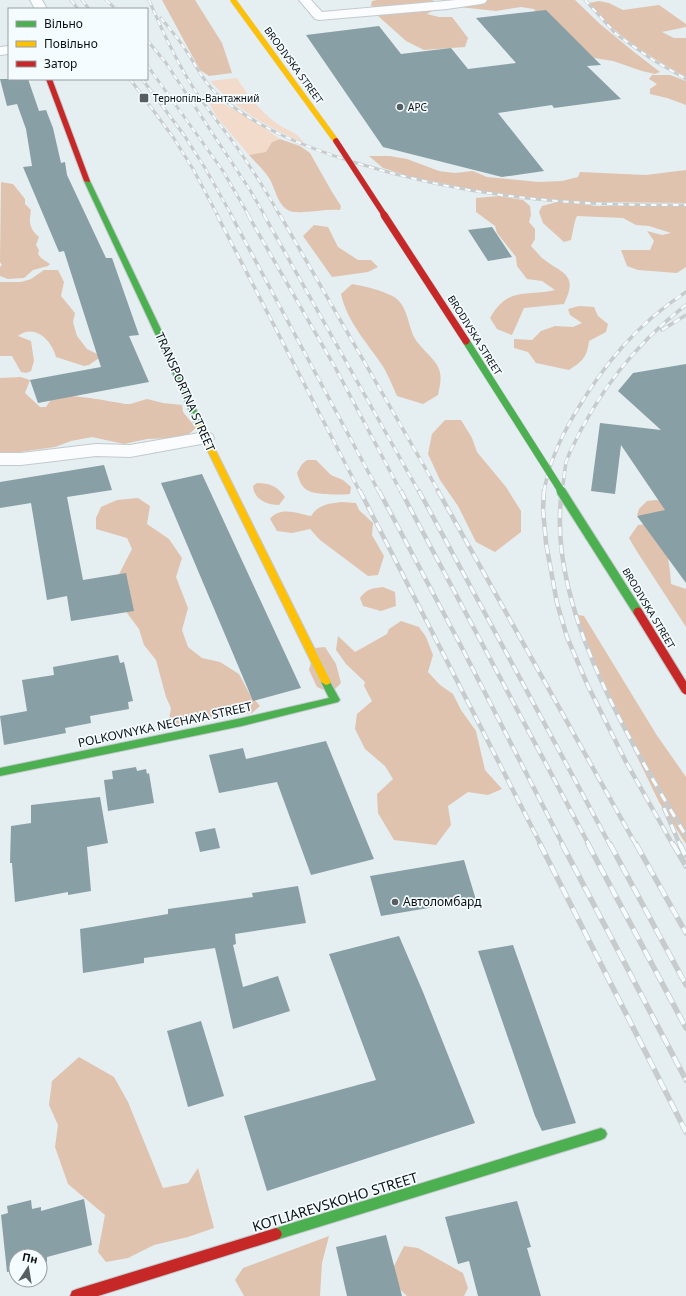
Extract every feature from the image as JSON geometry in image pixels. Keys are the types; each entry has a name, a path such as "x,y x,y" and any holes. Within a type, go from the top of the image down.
{"street":[{"name":"BRODIVSKA STREET","path":"233,0 347,156 612,570 686,690"},
{"path":"305,0 319,16 447,5 481,0"},
{"name":"TRANSPORTNA STREET","path":"49,80 84,174 162,340 205,438 335,700"},
{"path":"0,459 21,459 96,450 130,451 205,438"},
{"name":"POLKOVNYKA NECHAYA STREET","path":"0,772 242,722 335,700"},
{"name":"KOTLIAREVSKOHO STREET","path":"77,1296 601,1134"}],"shaded area":[{"path":"162,0 195,0 222,43 232,73 209,76 200,70"},
{"path":"432,0 437,2 434,10 427,14 439,17 452,17 468,38 465,47 424,50 406,41 377,15 378,8 371,6 372,1"},
{"path":"451,0 575,0 600,24 660,72 655,74 613,61 594,58 545,13 535,11 534,9 521,7 496,11 459,7 450,3"},
{"path":"599,1 609,3 623,10 659,5 686,24 686,27 662,32 674,38 686,38 686,77 659,62 610,26 589,3"},
{"path":"652,75 670,75 686,81 686,105 650,94 650,89 657,84 649,79"},
{"path":"237,78 250,97 264,113 280,126 294,133 304,143 253,117 231,101 210,81"},
{"path":"203,91 216,97 220,102 253,120 280,139 272,142 267,152 249,155 216,116"},
{"path":"280,139 300,146 310,153 341,206 340,210 294,212 284,207 269,178 249,155 266,152 272,142"},
{"path":"369,156 390,156 407,159 439,171 455,173 473,171 487,177 538,182 562,181 578,177 580,172 646,175 686,170 686,203 586,202 515,198 411,177 383,168"},
{"path":"1,182 13,184 25,199 25,204 31,210 30,222 33,231 39,237 36,245 39,250 38,254 50,264 48,266 33,270 24,278 8,279 0,276 0,267 2,265 0,262"},
{"path":"499,196 523,200 530,206 531,215 529,222 535,229 535,239 531,246 542,258 566,275 570,286 564,304 524,308 512,335 497,329 490,318 497,308 511,297 555,290 542,281 527,279 517,266 516,257 497,233 495,226 476,212 476,198"},
{"path":"561,201 597,206 686,205 686,267 677,273 638,270 627,266 621,250 650,250 654,241 647,231 662,235 671,233 649,226 636,225 623,218 577,216 571,240 564,242 543,223 539,212 542,206"},
{"path":"314,225 328,227 338,247 358,260 371,260 378,267 368,272 332,277 303,236"},
{"path":"44,270 58,270 64,282 61,296 75,313 73,322 77,336 87,349 99,355 99,358 89,365 84,366 56,357 51,345 42,335 30,331 24,332 18,336 31,341 34,361 31,371 26,373 21,372 12,356 0,356 0,282 21,282 31,279"},
{"path":"352,284 389,294 398,300 404,308 414,337 419,345 435,361 439,369 440,380 438,395 423,404 397,396 384,368 353,324 348,314 341,294"},
{"path":"579,306 594,307 598,316 608,324 606,332 589,341 584,358 569,370 536,363 528,352 514,348 514,339 532,340 541,331 555,326 573,327 582,323 570,315 568,309"},
{"path":"21,377 30,380 25,393 40,407 46,407 52,399 59,396 125,404 147,399 163,403 182,405 183,412 196,428 189,434 172,438 147,439 124,444 92,437 71,441 55,447 6,454 0,453 0,378"},
{"path":"445,420 461,420 472,438 477,452 506,487 521,511 521,532 495,552 476,542 458,506 440,480 428,454 432,434"},
{"path":"307,460 316,460 331,475 343,480 351,487 350,494 323,494 306,490 297,473 302,464"},
{"path":"257,483 273,486 285,497 279,505 262,501 254,491 253,486"},
{"path":"138,498 150,506 147,524 169,539 182,558 176,577 188,608 182,630 188,647 202,658 220,662 239,674 249,693 260,706 252,713 216,717 181,725 168,725 171,708 166,697 156,660 144,645 139,629 124,609 117,578 132,549 127,538 96,529 96,518 101,507 117,500"},
{"path":"656,500 667,502 668,510 645,519 637,515 639,509 647,501"},
{"path":"342,502 356,503 359,510 373,523 372,535 384,556 378,575 368,576 320,540 310,529 292,533 277,531 270,519 278,513 284,512 295,512 311,516 321,507 328,504"},
{"path":"660,523 668,560 671,584 686,589 686,627 629,538 638,525"},
{"path":"383,587 395,592 396,606 381,611 363,606 360,598 367,591"},
{"path":"573,614 584,616 656,734 686,777 686,844 659,802 610,701"},
{"path":"401,621 419,627 426,637 433,655 428,672 440,685 453,694 461,710 476,731 485,770 502,789 488,795 468,792 448,806 451,825 436,845 394,840 378,813 377,794 393,779 385,766 365,749 355,729 357,714 372,701 364,686 365,682 346,664 336,650 338,636 355,652 387,634 389,629"},
{"path":"325,647 336,664 341,683 331,693 317,687 309,670 315,648"},
{"path":"79,1057 114,1077 128,1102 163,1188 188,1183 198,1168 214,1228 188,1237 154,1245 128,1258 106,1262 98,1252 105,1215 68,1184 55,1147 58,1125 49,1105 52,1081"},
{"path":"329,1236 322,1263 320,1296 244,1296 235,1280 243,1268"},
{"path":"404,1246 418,1248 463,1273 468,1288 464,1296 407,1296 388,1278"}],"building":[{"path":"546,10 601,65 587,66 621,99 554,108 552,105 498,113 544,171 502,177 383,147 306,35 379,26 401,54 451,48 468,69 516,63 476,18"},
{"path":"0,79 28,80 39,111 46,110 53,128 61,163 65,162 67,175 106,258 112,258 139,335 129,336 149,382 38,403 30,380 101,367 64,251 59,252 23,167 32,166 26,129 17,104 7,106"},
{"path":"492,227 512,257 488,261 468,230"},
{"path":"686,364 686,583 637,516 665,510 621,445 615,494 591,491 600,423 661,430 618,391 633,373"},
{"path":"104,465 112,490 67,497 83,580 126,573 134,611 71,621 67,596 47,600 31,503 0,508 0,482"},
{"path":"202,474 301,688 253,701 161,483"},
{"path":"118,655 120,663 124,662 133,701 128,702 129,709 90,716 91,723 65,728 66,733 4,745 0,716 27,711 22,680 54,675 53,667"},
{"path":"326,741 374,859 311,875 277,782 219,793 209,755 243,748 246,759"},
{"path":"136,767 137,771 146,769 147,774 149,773 154,803 108,811 104,780 113,779 112,771"},
{"path":"100,797 108,843 87,847 91,891 68,895 68,892 15,902 12,863 10,863 11,826 31,823 31,805"},
{"path":"215,828 220,848 200,852 195,832"},
{"path":"464,860 476,900 381,916 370,876"},
{"path":"298,886 306,923 235,934 236,944 233,945 243,987 278,976 290,1011 233,1029 215,948 144,958 144,963 83,973 80,929 168,914 168,909 253,897 252,893"},
{"path":"399,936 475,1123 267,1191 244,1116 376,1080 329,954"},
{"path":"513,945 576,1123 542,1131 535,1116 478,951"},
{"path":"201,1021 224,1096 188,1107 167,1031"},
{"path":"84,1199 92,1245 48,1257 48,1248 8,1248 7,1272 1,1215 8,1213 7,1206 31,1200 32,1209 41,1207 41,1211"},
{"path":"517,1201 531,1247 527,1248 541,1296 478,1296 469,1261 458,1264 445,1217"},
{"path":"386,1235 402,1296 347,1296 336,1247"}],"railway":[{"path":"71,0 77,8"},
{"path":"82,0 88,8"},
{"path":"106,0 115,8"},
{"path":"149,0 171,49 191,84 248,163 280,216"},
{"path":"585,0 616,34 653,60 686,79"},
{"path":"161,18 182,45 204,79 218,95 233,107 265,127 317,150 395,174 436,184 477,191 518,197 600,204 686,205"},
{"path":"148,41 166,63 250,190 265,216"},
{"path":"148,66 223,171 249,216"},
{"path":"131,80 173,137 193,169 218,216"},
{"path":"143,80 184,135 205,168 232,216"},
{"path":"217,215 360,492"},
{"path":"231,215 379,492"},
{"path":"248,215 336,369 401,492"},
{"path":"264,215 419,492"},
{"path":"280,215 439,492"},
{"path":"544,492 548,472 559,443 574,415 597,379 622,347 637,332 668,304 686,292"},
{"path":"562,492 566,462 570,452 581,430 605,390 619,371 650,336 686,305"},
{"path":"662,330 686,315"},
{"path":"360,491 541,845"},
{"path":"379,491 461,646 563,845"},
{"path":"401,491 589,845"},
{"path":"419,491 610,845"},
{"path":"438,491 636,845"},
{"path":"544,491 543,509 546,543 557,603 567,637 588,686 626,762 673,845"},
{"path":"562,491 560,534 566,579 579,625 597,670 618,715 686,836"},
{"path":"664,808 680,845"},
{"path":"540,844 686,1132"},
{"path":"562,844 686,1080"},
{"path":"588,844 686,1028"},
{"path":"610,844 686,985"},
{"path":"636,844 686,933"},
{"path":"673,844 686,866"},
{"path":"680,844 685,855"}],"traffic: fast":[{"path":"87,181 162,340 199,425"},
{"path":"466,341 638,612"},
{"path":"0,772 242,722 335,700 326,682"},
{"path":"276,1234 601,1134"}],"traffic: slow":[{"path":"233,0 336,141"},
{"path":"199,425 326,682"}],"traffic: jam":[{"path":"49,80 87,181"},
{"path":"336,141 466,341"},
{"path":"638,612 686,690"},
{"path":"77,1296 276,1234"}],"place":[{"name":"Тернопіль-Вантажний","path":"144,98"},
{"name":"АРС","path":"400,107"},
{"name":"Автоломбард","path":"395,902"}]}
